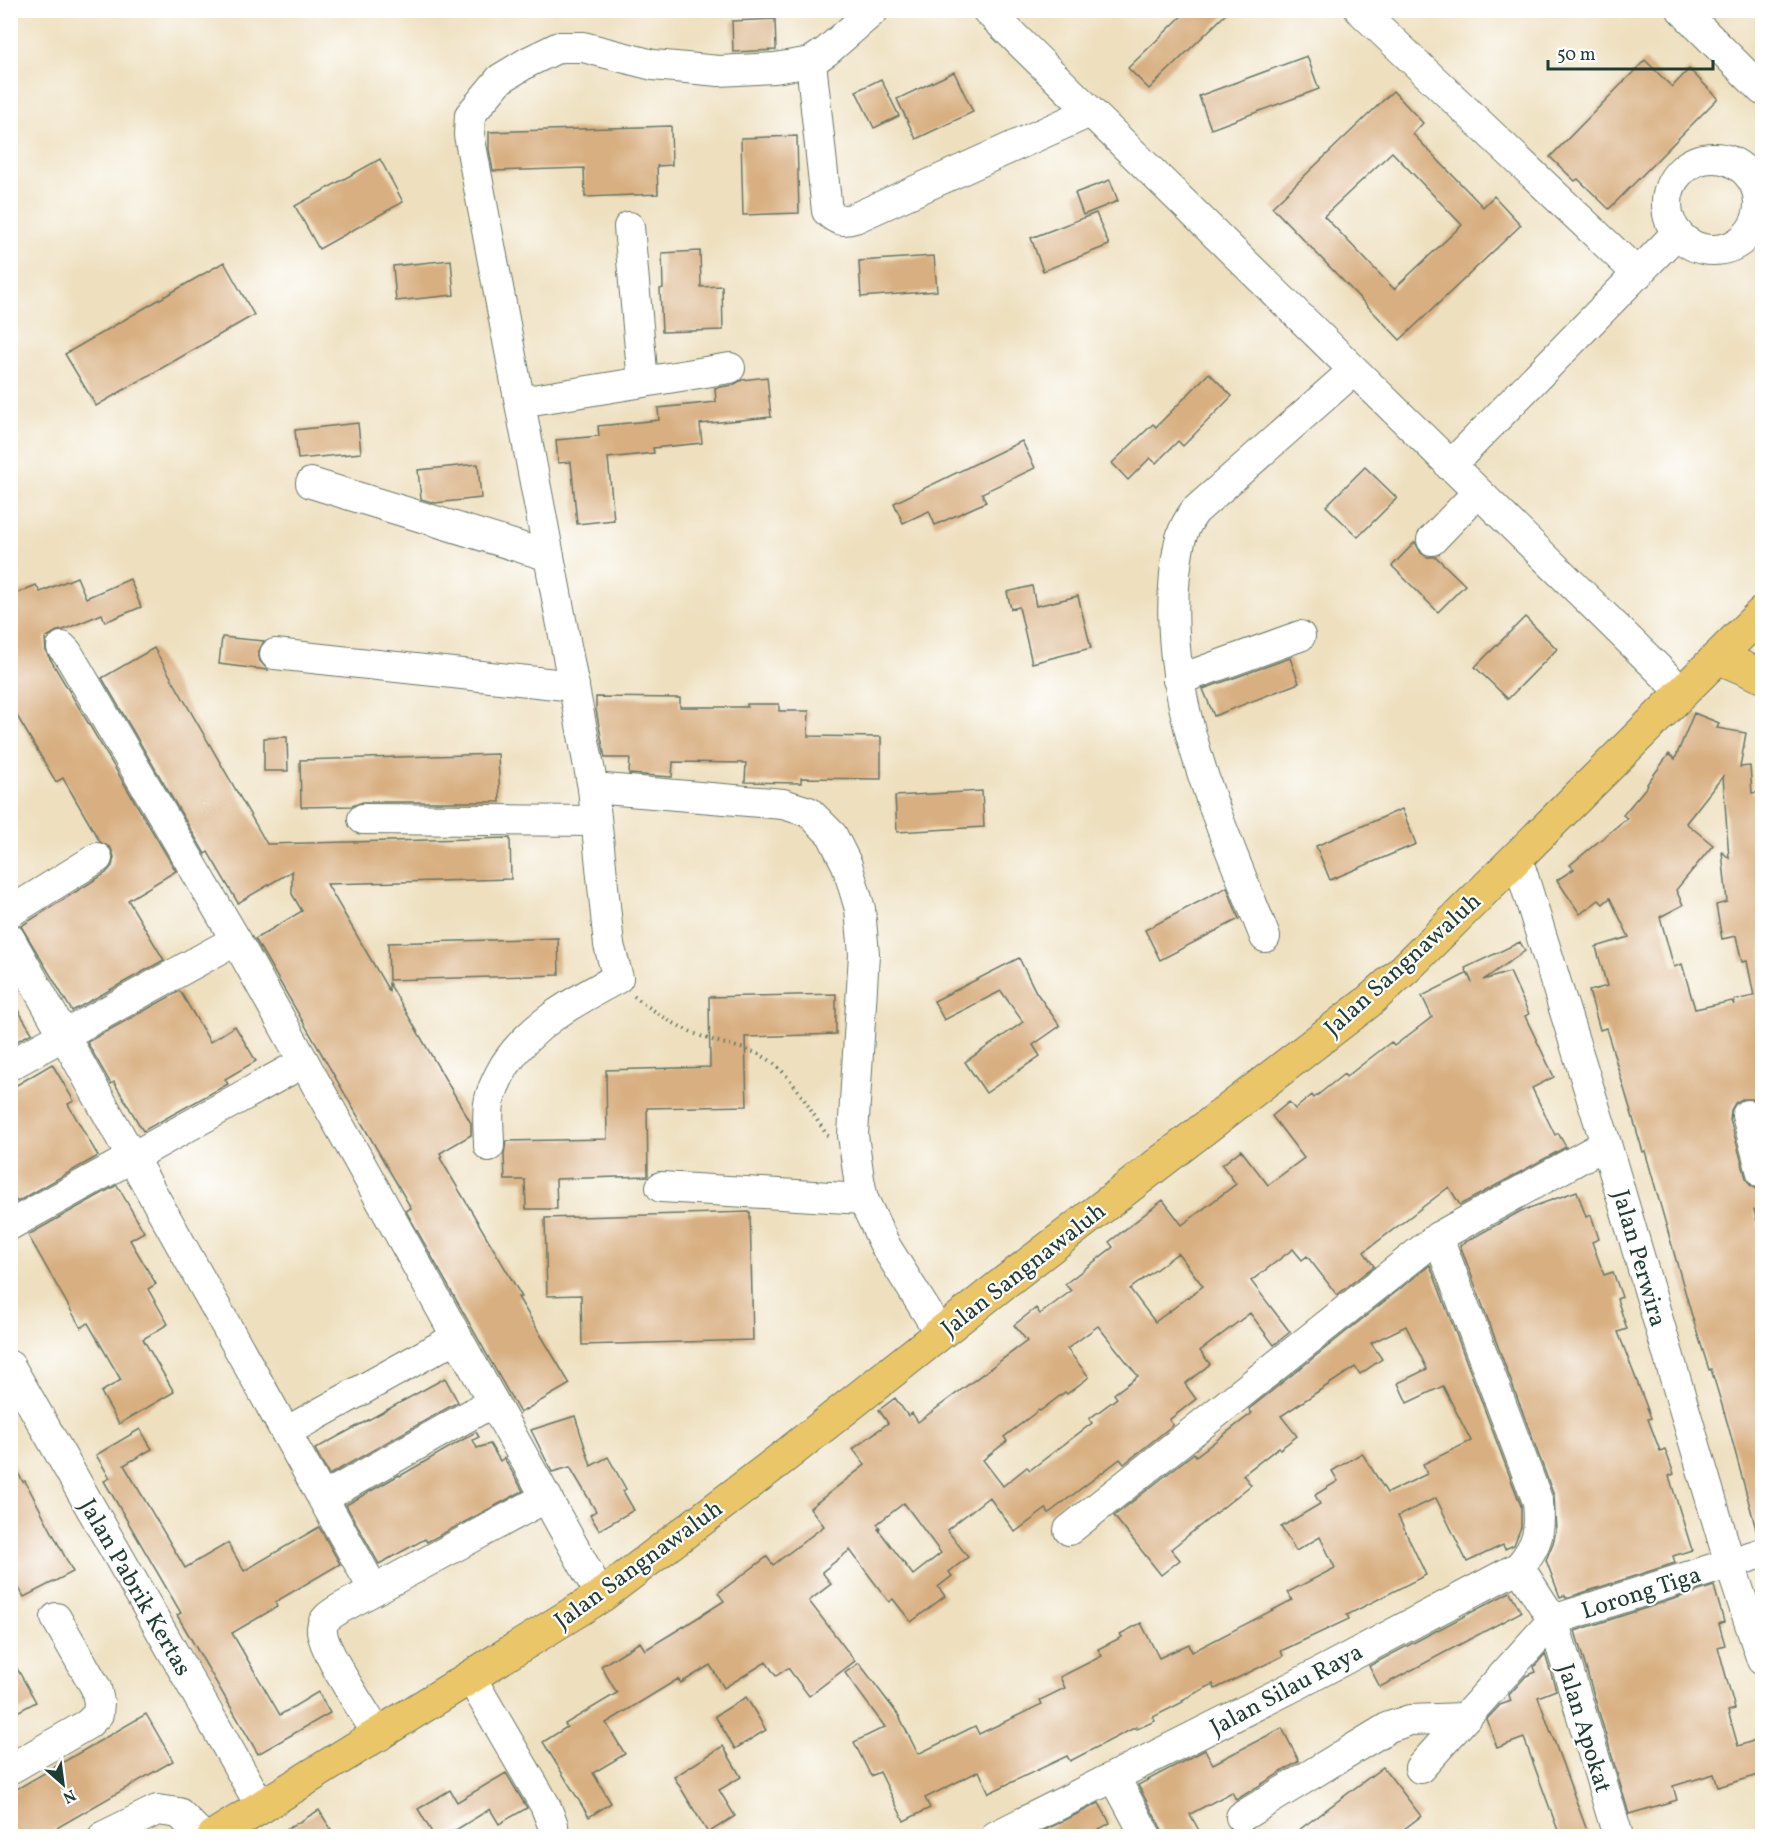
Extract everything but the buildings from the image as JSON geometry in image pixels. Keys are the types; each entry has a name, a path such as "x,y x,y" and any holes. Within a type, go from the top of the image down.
{"main road":[{"name":"Jalan Sangnawaluh","path":"219,1835 601,1596 785,1456 940,1333 1367,1003 1406,968 1762,613"},
{"path":"1718,657 1762,676"}],"street":[{"path":"489,1146 489,1103 496,1080 514,1052 530,1034 553,1016 618,978 609,945 592,788 469,135 470,115 500,79 559,47 583,47 653,65 719,71 775,68 811,62 874,10"},
{"path":"987,10 1682,692"},
{"path":"1360,10 1638,274"},
{"path":"1682,10 1762,90"},
{"path":"811,62 826,211 834,218 843,221 855,218 1090,112"},
{"path":"1717,158 1754,162 1754,182 1759,196 1759,211 1754,226 1754,245 1702,250 1688,244 1677,234 1669,220 1666,205 1669,189 1676,176 1687,165 1701,159 1717,158"},
{"path":"629,227 642,382"},
{"path":"1450,466 1677,234"},
{"path":"520,402 730,368"},
{"path":"1265,937 1198,765 1178,680 1173,598 1180,536 1188,520 1207,499 1228,483 1353,371"},
{"path":"311,483 549,556"},
{"path":"1432,540 1477,493"},
{"path":"1178,680 1300,636"},
{"path":"62,647 237,940 601,1596"},
{"path":"275,654 573,686"},
{"path":"592,788 783,804 808,812 832,835 847,865 860,909 864,954 853,1135 863,1199 886,1247 940,1333"},
{"path":"363,819 596,821"},
{"name":"Jalan Perwira","path":"1517,857 1606,1144 1730,1563 1762,1660"},
{"path":"10,912 97,858"},
{"path":"10,939 374,1590"},
{"path":"10,1065 237,940"},
{"path":"10,1225 304,1062"},
{"path":"1747,1115 1762,1173"},
{"path":"1069,1530 1438,1237 1606,1144"},
{"path":"661,1187 863,1199"},
{"path":"1420,1768 1553,1620 1518,1567 1531,1552 1538,1536 1540,1520 1538,1502 1438,1237"},
{"path":"286,1432 458,1337"},
{"name":"Jalan Pabrik Kertas","path":"10,1366 262,1808"},
{"path":"323,1498 493,1402"},
{"path":"379,1736 329,1653 322,1633 325,1619 340,1608 547,1497"},
{"name":"Lorong Tiga","path":"1553,1620 1762,1553"},
{"name":"Jalan Silau Raya","path":"996,1836 1115,1778 1518,1567"},
{"path":"10,1769 88,1724 98,1714 96,1688 56,1618"},
{"name":"Jalan Apokat","path":"1553,1620 1618,1836"},
{"path":"471,1678 545,1805 553,1826 554,1836"},
{"path":"1240,1817 1389,1727 1410,1720 1462,1719"},
{"path":"1115,1778 1146,1836"},
{"path":"104,1836 157,1810 179,1814 219,1835"}],"path":[{"path":"618,978 630,993 656,1013 686,1030 770,1060 789,1079 834,1145"}]}
